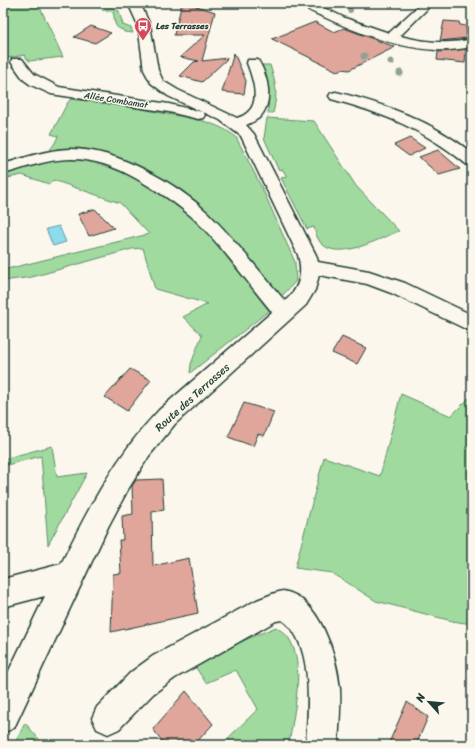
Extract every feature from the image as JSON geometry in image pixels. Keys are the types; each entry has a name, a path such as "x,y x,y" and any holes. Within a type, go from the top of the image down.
{"street":[{"path":"134,3 144,25 152,74 158,82 173,93 230,120 253,116 261,101 260,84 253,64"},
{"path":"306,3 346,23 392,37 442,47 462,46 472,43"},
{"path":"392,37 423,7 424,3"},
{"name":"Allée Combamat","path":"17,62 36,82 56,91 169,108 230,120"},
{"path":"336,96 378,107 414,122 438,136 472,161"},
{"name":"Route des Terrasses","path":"3,717 70,576 118,481 133,456 167,416 299,300 306,289 310,267 307,255 256,149 247,134 230,120"},
{"path":"3,169 56,155 85,155 112,160 136,171 180,199 203,218 284,313"},
{"path":"310,267 369,278 398,288 472,324"},
{"path":"3,593 70,576"},
{"path":"108,718 142,682 164,667 267,610 280,606 288,607 296,612 309,632 317,654 323,680 322,745"}],"green space":[{"path":"3,3 38,3 63,57 29,61 24,55 3,59"},
{"path":"103,8 112,8 119,11 123,25 131,28 133,33 124,32 117,27 113,12 102,10"},
{"path":"261,65 270,65 274,78 276,94 273,113 268,113 268,89"},
{"path":"71,99 131,107 194,119 220,127 236,137 262,188 295,262 296,281 279,299 201,208 123,161 96,152 41,155 50,149 55,142 58,136 51,134"},
{"path":"267,118 314,121 356,186 399,231 370,243 347,250 327,248 320,242 314,227 307,229 281,178 287,177 283,170 278,169 264,138"},
{"path":"56,158 83,158 120,167 183,207 196,219 270,310 190,373 191,364 202,335 183,317 208,304 155,289 143,248 132,249 32,277 3,281 3,270 149,234 120,203 53,180 49,184 22,175 3,179 3,174"},
{"path":"401,394 451,416 472,395 472,624 452,621 376,601 332,573 295,568 324,457 380,476"},
{"path":"52,446 57,477 87,473 48,545 41,456 3,466 3,459"},
{"path":"276,627 288,637 294,648 297,661 297,690 289,745 221,745 258,709 236,670 206,683 192,662"},
{"path":"25,723 44,745 14,745"}],"water":[{"path":"59,226 66,242 53,246 46,229"}],"building":[{"path":"182,3 187,3 215,12 202,61 228,58 202,82 180,76 194,62 199,61 180,57 205,35 174,35"},
{"path":"444,21 459,22 460,25 466,26 467,38 440,41"},
{"path":"315,22 334,32 344,28 395,47 349,70 342,69 337,71 272,39"},
{"path":"91,26 111,33 95,43 74,37"},
{"path":"466,49 465,63 437,60 438,52"},
{"path":"234,53 246,81 244,94 222,92"},
{"path":"410,138 425,148 409,156 394,145"},
{"path":"438,150 460,169 439,175 419,157"},
{"path":"95,209 114,228 89,236 78,214"},
{"path":"342,337 366,348 357,364 332,353"},
{"path":"130,369 151,380 127,411 105,397"},
{"path":"244,403 274,412 264,436 258,434 253,446 228,437"},
{"path":"162,479 164,510 152,512 153,566 189,558 198,613 111,632 113,574 121,573 119,540 123,540 122,516 133,514 132,486 136,480"},
{"path":"186,691 213,724 194,745 165,745 153,729"},
{"path":"407,702 428,717 416,745 388,745"}],"place":[{"name":"Les Terrasses","path":"143,41"}]}
